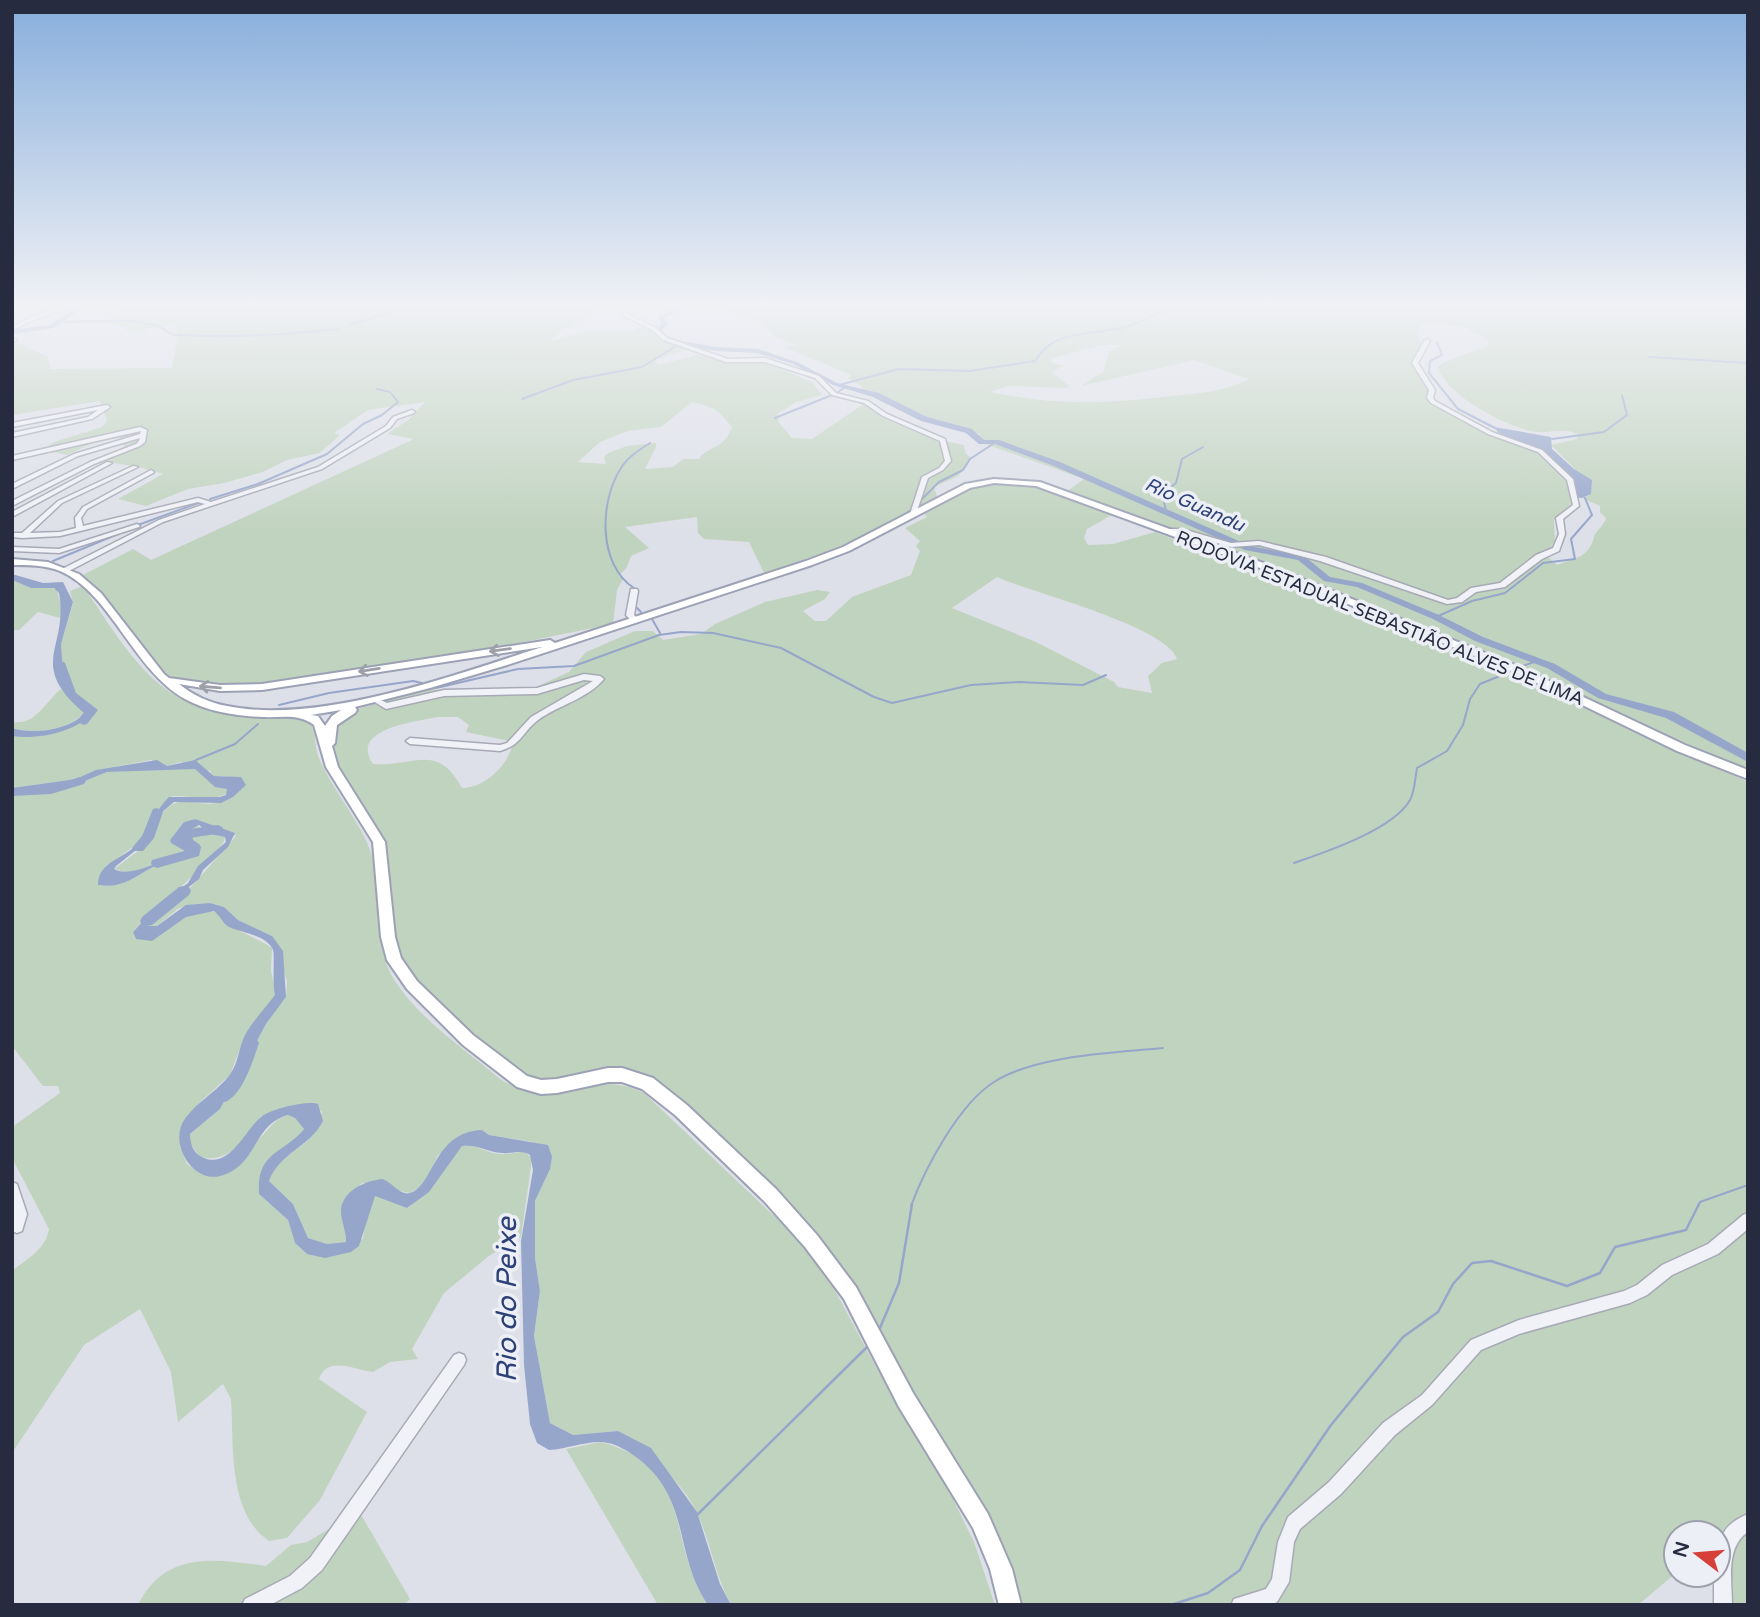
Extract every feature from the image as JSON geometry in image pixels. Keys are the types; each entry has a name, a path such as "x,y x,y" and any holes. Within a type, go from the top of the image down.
{"main road":[{"name":"RODOVIA ESTADUAL SEBASTIÃO ALVES DE LIMA","path":"12,562 41,562 66,569 98,594 167,684 206,704 238,711 282,712 377,701 614,627 809,564 846,549 968,486 1015,480 1077,497 1263,566 1517,670 1681,748 1748,775"},
{"name":"RODOVIA ESTADUAL SEBASTIÃO ALVES DE LIMA","path":"160,676 203,687 262,687 548,643 614,627"},
{"path":"436,660 467,660 470,667 458,676"},
{"path":"238,711 234,706 240,696 262,687"},
{"path":"332,767 327,729 340,715 364,704"},
{"path":"282,712 314,719 319,723 332,767 379,842 388,937 394,960 412,985 468,1040 523,1082 541,1087 557,1086 608,1075 622,1075 647,1083 681,1110 770,1195 811,1241 850,1293 906,1400 981,1521 1000,1569 1010,1605"}],"street":[{"path":"824,382 834,394 866,402 884,415 943,440 948,460 942,469 924,479 913,514"},
{"path":"1168,531 1182,531 1238,544 1259,543 1331,561 1447,602 1459,600 1479,589 1502,585 1539,557 1556,549 1562,534 1559,518 1576,506 1570,479 1540,452 1490,433 1433,402 1430,398 1432,390 1427,382"},
{"path":"12,425 107,407 86,419 12,435"},
{"path":"12,549 59,551 161,521 320,468 391,426 395,418 412,412"},
{"path":"12,458 116,433 144,430 140,444 92,463 12,504"},
{"path":"12,487 76,455 143,435"},
{"path":"12,515 109,463"},
{"path":"22,536 60,502 135,467"},
{"path":"80,530 78,515 85,508 152,472"},
{"path":"12,535 80,530 247,485"},
{"path":"198,500 211,504"},
{"path":"66,569 161,521"},
{"path":"634,591 630,615 635,620"},
{"path":"377,701 386,706 444,692 537,691 584,677 600,679 593,686 534,719 510,745 500,748 410,741"},
{"path":"12,1189 20,1214 16,1226"},
{"path":"1240,1605 1271,1595 1280,1582 1286,1542 1294,1523 1335,1488 1389,1429 1427,1400 1476,1345 1519,1328 1625,1298 1642,1290 1667,1270 1713,1249 1748,1220"},
{"path":"251,1605 296,1582 316,1564 459,1360"},
{"path":"1723,1605 1725,1543 1731,1531 1748,1522"}],"green space":[{"path":"12,382 812,382 822,395 796,402 777,414 779,423 792,438 812,439 865,403 900,424 939,440 964,445 966,454 972,458 958,476 934,487 938,499 832,550 764,573 749,542 704,539 698,533 697,517 625,527 649,548 631,556 627,567 619,576 623,579 617,590 613,624 485,650 254,685 220,686 186,682 166,674 83,575 133,549 151,560 414,439 387,434 408,420 425,402 368,410 334,433 340,435 320,453 287,460 263,472 224,483 188,489 146,506 118,499 163,474 94,460 125,448 117,432 67,455 49,451 48,446 54,442 102,427 107,421 100,401 12,415","holes":["692,402 715,410 732,427 720,444 699,459 683,459 673,467 645,469 656,443 627,446 608,453 604,457 606,464 578,462 600,442 628,431 661,427"]},
{"path":"855,382 1064,382 1069,386 1008,386 991,392 1059,402 1103,402 1211,391 1241,382 1424,382 1430,403 1485,434 1542,451 1573,480 1573,500 1554,520 1555,541 1545,555 1557,565 1585,553 1606,518 1600,512 1600,506 1582,498 1588,496 1592,486 1551,445 1577,439 1579,435 1569,431 1536,432 1510,424 1466,400 1447,382 1748,382 1748,776 1456,646 1066,492 1084,479 977,441 980,434 946,426 864,391"},
{"path":"994,483 1041,487 1112,515 1087,529 1084,538 1088,545 1113,544 1155,532 1452,649 1748,782 1748,1605 1730,1605 1727,1589 1732,1589 1732,1519 1662,1519 1662,1585 1638,1605 1008,1605 991,1556 811,1240 636,1080 538,1080 523,1077 418,991 395,957 385,864 344,788 328,735 344,713 436,686 436,693 527,691 569,672 586,652 635,631 653,631 663,640 701,634 715,624 765,602 817,590 830,592 825,599 803,611 815,621 826,621 852,597 911,575 920,551 916,546 920,541 905,528 927,517 922,511 969,488","holes":["997,577 1124,623 1168,647 1177,659 1162,663 1148,676 1152,693 1118,687 1114,682 1036,642 952,608","437,717 458,717 469,725 466,732 513,742 507,759 487,780 462,788 444,765 434,761 373,764 368,752 370,743 387,729"]},
{"path":"12,580 31,588 50,587 57,590 62,611 60,618 38,612 19,630 12,630"},
{"path":"83,586 134,659 173,694 218,710 254,716 295,718 310,723 319,758 368,844 372,856 380,936 388,966 405,995 430,1021 500,1079 518,1087 554,1090 609,1084 645,1094 789,1230 825,1272 896,1404 945,1483 974,1542 995,1605 731,1605 697,1513 672,1478 618,1431 573,1435 550,1423 534,1337 540,1291 535,1258 535,1201 546,1177 533,1142 489,1135 482,1130 438,1155 424,1184 410,1193 362,1183 342,1204 346,1242 327,1244 308,1238 293,1204 269,1181 282,1161 312,1135 322,1111 261,1116 243,1141 227,1154 209,1158 199,1156 190,1143 190,1134 220,1109 266,1024 286,997 287,981 272,936 238,920 224,907 210,903 179,908 157,926 146,927 161,909 191,887 236,836 195,819 184,822 170,840 186,851 130,874 114,869 137,852 150,837 148,833 160,816 170,806 179,802 207,804 233,797 227,776 214,776 210,771 181,762 167,766 151,760 103,769 76,779 12,788 12,736 56,733 93,714 94,711 64,684 61,644 73,603 70,591"},
{"path":"61,689 84,712 78,718 61,727 41,731 12,728 12,722 34,717"},
{"path":"195,769 227,789 228,793 215,798 172,796 144,831 141,841 103,869 98,885 117,885 164,862 191,854 190,830 196,825 210,834 225,837 213,856 133,932 158,937 184,918 217,912 233,927 272,948 271,971 276,995 246,1033 230,1075 199,1103 180,1146 187,1164 202,1174 255,1142 278,1120 288,1115 295,1118 304,1129 267,1164 260,1182 259,1194 288,1220 295,1243 307,1254 363,1239 365,1220 375,1195 408,1208 434,1185 442,1169 462,1146 473,1146 499,1154 525,1151 532,1159 521,1237 489,1256 444,1293 412,1349 418,1359 390,1362 373,1372 335,1366 323,1372 319,1379 367,1412 320,1500 287,1538 269,1541 255,1529 239,1495 233,1456 231,1399 223,1384 178,1422 171,1372 140,1309 84,1345 12,1453 12,1271 40,1248 49,1229 12,1158 12,1127 60,1093 58,1086 43,1086 12,1046 12,795 75,785 107,772"},
{"path":"601,1442 631,1454 652,1470 666,1489 695,1581 708,1605 658,1605 566,1449"},
{"path":"356,1506 410,1599 404,1605 138,1605 149,1587 162,1575 177,1567 210,1561 266,1566 291,1545 307,1542 329,1529"}],"water":[{"path":"1494,427 1551,437 1552,449 1574,469 1592,480 1591,494 1582,498 1574,497 1572,480 1542,451 1500,435"},
{"path":"12,574 43,583 63,582 73,602 61,644 64,684 70,693 94,711 78,724 57,733 34,737 12,736 12,728 51,730 70,724 84,713 67,696 57,681 53,668 61,612 59,593 54,588 31,588 12,580"},
{"path":"157,760 167,766 195,760 214,776 241,777 246,785 233,797 221,803 174,802 160,814 148,833 150,839 116,866 114,869 121,871 139,870 185,851 170,840 184,822 195,819 235,833 228,847 203,870 199,879 161,909 146,926 157,926 186,905 210,903 224,907 238,920 272,936 283,951 286,997 266,1024 220,1109 190,1134 194,1150 202,1157 212,1160 220,1158 236,1147 266,1114 298,1104 318,1104 323,1121 310,1138 280,1163 269,1181 293,1204 308,1238 327,1244 346,1242 342,1206 344,1199 354,1189 382,1179 403,1192 410,1193 418,1188 444,1149 466,1133 482,1130 489,1135 548,1145 552,1157 550,1169 535,1201 535,1258 540,1291 534,1336 550,1423 573,1435 618,1431 651,1448 697,1512 720,1584 731,1605 708,1605 690,1567 666,1490 654,1473 636,1457 620,1447 602,1442 549,1450 537,1443 530,1424 524,1365 521,1241 533,1170 530,1155 524,1152 502,1153 462,1146 429,1192 407,1208 375,1196 359,1246 351,1252 325,1258 307,1254 295,1243 288,1220 259,1194 259,1180 267,1161 304,1129 295,1118 288,1115 276,1120 242,1164 220,1176 201,1174 186,1160 180,1141 183,1122 231,1073 246,1033 275,995 273,950 260,938 229,927 214,911 186,917 152,941 136,939 133,932 158,905 188,883 198,866 226,842 225,837 210,834 199,825 190,830 195,846 191,854 164,862 117,885 98,885 102,871 138,843 169,797 220,797 226,795 227,789 215,787 195,769 107,772 75,785 12,794 12,788 76,779 96,770"}],"waterway":[{"path":"522,399 566,382"},
{"name":"Rio Guandu","path":"832,382 876,395 924,419 969,431 982,442 996,442 1057,464 1248,548 1301,558 1327,579 1359,585 1436,617 1479,639 1551,666 1602,696 1670,715 1748,758"},
{"path":"839,385 849,382"},
{"path":"1437,382 1458,409 1495,428"},
{"path":"837,393 845,387"},
{"path":"210,499 258,484 327,454 363,424 382,415 398,402 390,392 377,389"},
{"path":"775,418 832,395"},
{"path":"1552,439 1604,432 1627,415 1622,395"},
{"path":"920,501 939,482 963,470 970,459 996,442"},
{"path":"634,588 622,578 608,549 606,515 614,482 621,468 630,457 650,443"},
{"path":"1166,511 1162,494 1176,483 1182,459 1203,447"},
{"path":"1436,617 1472,601 1505,593 1543,563 1575,559 1571,539 1592,515 1585,498"},
{"path":"138,525 201,502"},
{"path":"897,519 911,510"},
{"path":"53,561 118,534"},
{"path":"636,607 641,612"},
{"path":"652,619 660,633"},
{"path":"436,688 518,669 574,666 659,635 681,632 713,633 781,648 874,697 892,703 971,685 1019,682 1083,685 1106,675"},
{"path":"1517,668 1537,661"},
{"name":"Rio do Peixe","path":"60,663 71,695 92,710 83,721"},
{"path":"1294,863 1357,839 1401,811 1412,796 1417,768 1447,751 1463,725 1470,699 1480,684 1512,671"},
{"path":"279,705 329,693 413,681 422,683"},
{"path":"196,760 235,744 258,724"},
{"name":"Rio do Peixe","path":"12,792 51,790 80,781"},
{"name":"Rio do Peixe","path":"138,848 148,838 157,812"},
{"name":"Rio do Peixe","path":"157,863 194,853 195,847 182,840 187,833 218,830"},
{"name":"Rio do Peixe","path":"147,921 184,891"},
{"name":"Rio do Peixe","path":"225,1095 243,1069 251,1043"},
{"path":"911,1206 934,1156 956,1121 968,1105 994,1082 1011,1073 1053,1061 1163,1048"},
{"path":"1171,1605 1208,1593 1240,1570 1262,1526 1331,1425 1403,1337 1438,1312 1453,1284 1472,1263 1491,1261 1567,1286 1600,1273 1615,1247 1686,1230 1700,1202 1748,1185"},
{"path":"880,1328 899,1283 912,1204"},
{"path":"696,1516 867,1347"}]}
